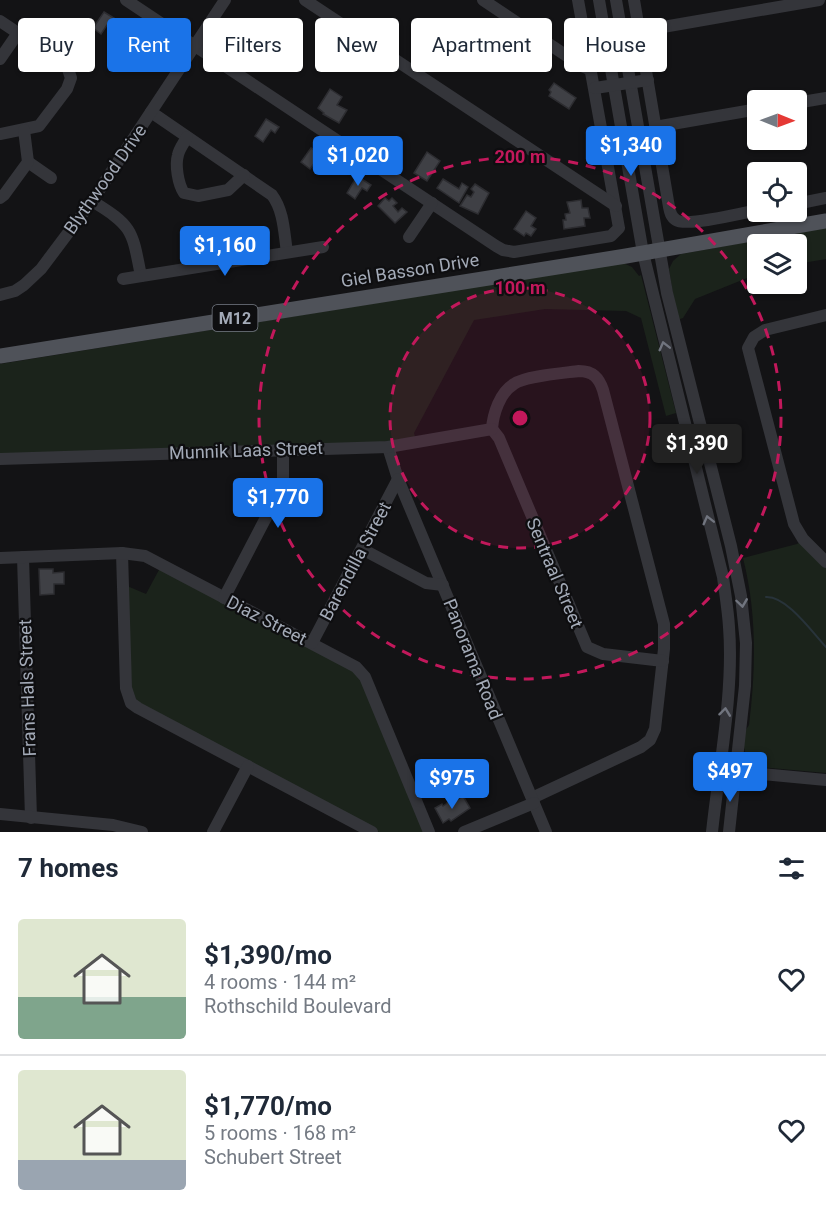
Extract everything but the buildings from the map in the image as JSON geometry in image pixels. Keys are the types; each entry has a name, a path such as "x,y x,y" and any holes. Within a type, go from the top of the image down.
{"main road":[{"name":"Giel Basson Drive","path":"0,356 643,253 826,221"}],"street":[{"path":"126,0 508,252 611,236 618,231 616,206 591,72"},
{"name":"Blythwood Drive","path":"0,295 15,291 41,269 92,201 225,0"},
{"path":"305,0 616,206"},
{"path":"483,0 564,54"},
{"path":"578,0 581,18"},
{"path":"599,0 643,253 723,577 730,656 712,832"},
{"path":"616,0 667,293 731,546 741,596 746,643 745,686 729,832"},
{"path":"634,0 637,18"},
{"path":"667,26 819,0"},
{"path":"0,21 18,33 0,58"},
{"path":"0,134 35,128 44,122 67,89 71,78 68,72"},
{"path":"647,72 669,207 676,220 689,222 747,212"},
{"path":"595,88 648,80"},
{"path":"807,101 826,98"},
{"path":"655,127 747,111"},
{"path":"151,112 267,190 278,202 288,252"},
{"path":"0,198 28,162 24,130"},
{"path":"188,137 178,153 177,162 180,184 184,193 198,196 228,190 243,175"},
{"path":"28,162 51,178"},
{"path":"807,202 826,198"},
{"path":"92,201 115,215 132,234 141,276"},
{"path":"409,237 432,203"},
{"path":"123,279 323,247"},
{"path":"826,315 765,330 754,337 748,348 794,524 803,539 826,562"},
{"path":"464,832 533,800 650,740 655,729 663,660 664,624 603,390 597,377 588,372 579,371 516,382 506,391 498,404 493,415 492,429"},
{"name":"Munnik Laas Street","path":"0,459 388,447 492,429"},
{"name":"Sentraal Street","path":"492,429 499,438 587,647 603,654 663,660"},
{"name":"Panorama Road","path":"388,447 398,479 546,832"},
{"path":"224,598 283,485 283,449"},
{"name":"Barendilla Street","path":"312,643 398,479"},
{"name":"Panorama Road","path":"362,549 426,583 443,585"},
{"path":"122,553 126,688 131,703 372,832"},
{"name":"Diaz Street","path":"0,558 122,553 145,556 356,667 365,677 429,832"},
{"name":"Frans Hals Street","path":"23,557 31,818"},
{"path":"213,832 248,766"},
{"path":"719,770 826,780"},
{"path":"0,814 113,825 142,832"}],"shaded area":[{"path":"826,228 826,259 807,262 807,234 793,234"},
{"path":"747,242 747,278 695,299 683,318 677,320 669,269 673,261 681,254"},
{"path":"623,263 632,267 639,276 641,275 676,413 666,416 641,318 626,311 545,309 474,320 414,433 415,437 383,442 0,455 0,364"},
{"path":"800,542 826,568 826,773 759,767 749,759 744,748 744,736 749,725 751,704 754,641 751,599 743,558"},
{"path":"160,568 359,674 425,832 379,832 142,706 132,695 127,586 146,594"}],"waterway":[{"path":"766,597 774,598 791,608 826,647"}]}
